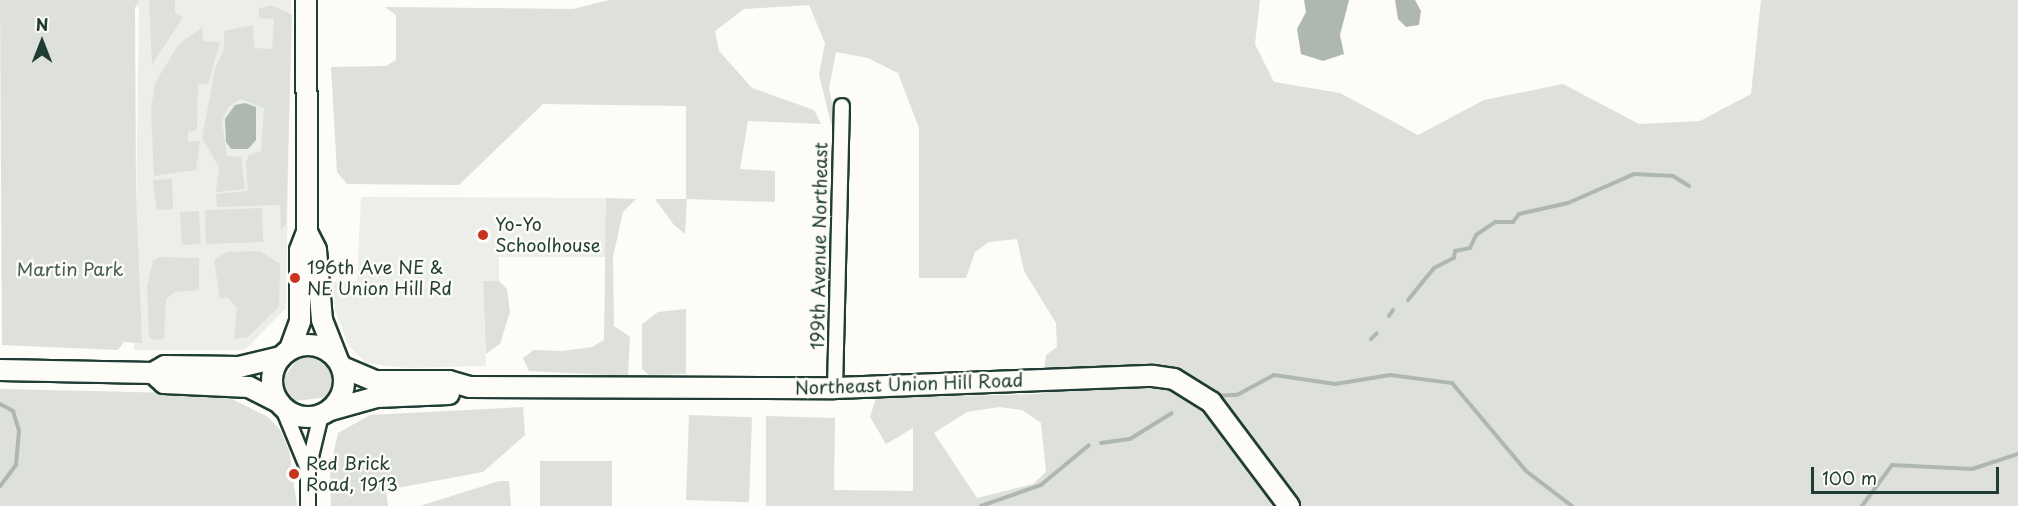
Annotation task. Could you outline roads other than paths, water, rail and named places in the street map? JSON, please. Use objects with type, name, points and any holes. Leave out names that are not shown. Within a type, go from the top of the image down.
[{"type":"street","points":[[306,0],[307,232],[300,250],[300,321],[272,379],[280,404],[308,468]]},
{"type":"street","name":"199th Avenue Northeast","points":[[835,388],[842,106]]},
{"type":"street","points":[[307,232],[316,250],[322,320],[340,363],[344,390],[326,412],[308,468],[308,506]]},
{"type":"street","points":[[0,370],[153,373],[165,366],[239,367],[285,353],[321,346],[340,363]]},
{"type":"street","name":"Northeast Union Hill Road","points":[[340,363],[375,381],[449,381],[470,387],[835,388],[1153,376],[1174,380],[1211,402],[1290,506]]},
{"type":"street","points":[[153,373],[164,383],[249,387],[300,416],[326,412]]},
{"type":"street","name":"Northeast Union Hill Road","points":[[326,412],[377,397],[449,394],[470,387]]},
{"type":"waterway","points":[[1408,300],[1434,268],[1454,258],[1455,251],[1470,248],[1476,235],[1495,222],[1513,222],[1519,214],[1568,203],[1634,174],[1673,176],[1689,186]]},
{"type":"waterway","points":[[1389,316],[1393,310]]},
{"type":"waterway","points":[[1371,339],[1377,333]]},
{"type":"waterway","points":[[1215,396],[1237,395],[1274,375],[1335,384],[1390,375],[1452,383],[1526,471],[1572,506]]},
{"type":"waterway","points":[[0,404],[13,411],[19,431],[16,465],[0,486]]},
{"type":"waterway","points":[[1101,443],[1130,439],[1172,413]]},
{"type":"waterway","points":[[981,506],[1041,485],[1089,445]]},
{"type":"waterway","points":[[1862,506],[1892,465],[1972,469],[2018,454]]},
{"type":"place","name":"Yo-Yo Schoolhouse","points":[[483,235]]},
{"type":"place","name":"196th Ave NE & NE Union Hill Rd","points":[[295,278]]},
{"type":"place","name":"Red Brick Road, 1913","points":[[294,474]]},
{"type":"park label","name":"Martin Park","points":[[70,269]]}]
